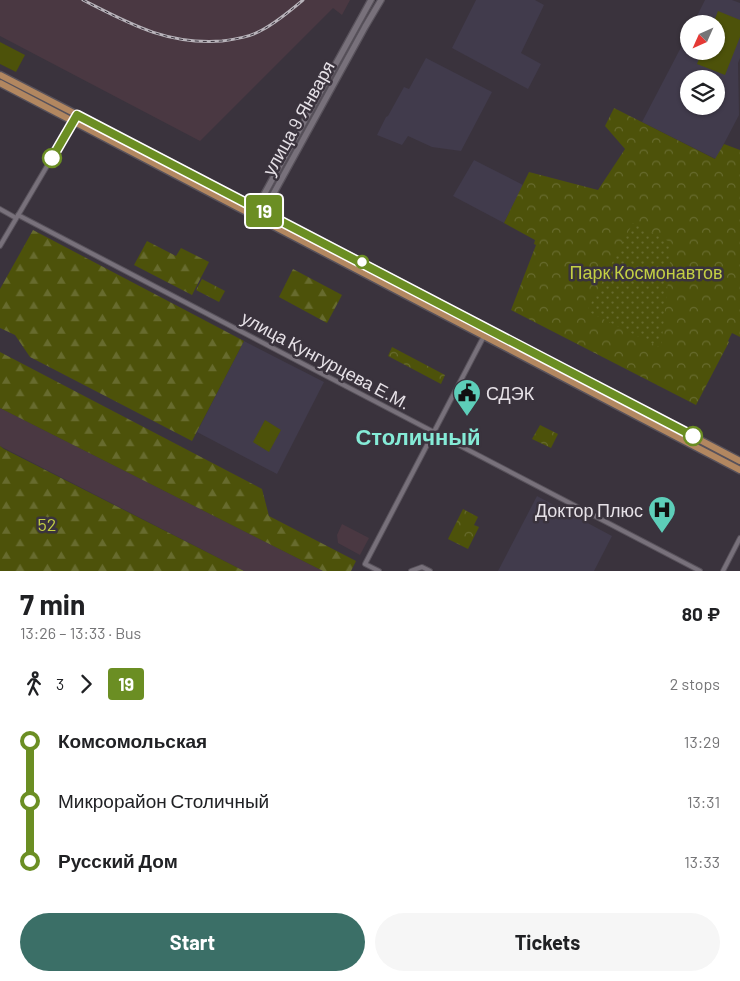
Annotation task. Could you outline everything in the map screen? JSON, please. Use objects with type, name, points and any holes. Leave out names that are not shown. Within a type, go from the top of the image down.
[{"type":"main road","name":"улица 9 Января","points":[[256,217],[257,207],[350,35],[371,0]]},
{"type":"main road","name":"улица 9 Января","points":[[256,217],[264,211],[382,0]]},
{"type":"main road","points":[[350,35],[358,40]]},
{"type":"main road","points":[[0,75],[257,207],[740,460]]},
{"type":"main road","points":[[0,84],[740,470]]},
{"type":"main road","points":[[73,122],[77,115]]},
{"type":"street","points":[[0,246],[73,122]]},
{"type":"street","name":"улица Кунгурцева Е.М.","points":[[0,210],[17,217],[434,432],[700,571]]},
{"type":"street","points":[[379,571],[365,564],[484,336]]},
{"type":"street","points":[[723,571],[740,538]]},
{"type":"street","points":[[411,571],[422,567],[430,571]]},
{"type":"shaded area","points":[[0,0],[350,0],[342,15],[333,8],[200,141],[0,36]]},
{"type":"shaded area","points":[[476,0],[535,0],[544,5],[521,53],[541,64],[528,89],[452,48]]},
{"type":"shaded area","points":[[705,0],[732,0],[740,3],[739,115],[716,159],[642,122],[680,49],[680,60],[725,60],[725,15],[698,15]]},
{"type":"shaded area","points":[[426,58],[492,92],[461,151],[432,147],[408,136],[402,145],[377,135],[404,87],[409,89]]},
{"type":"shaded area","points":[[474,160],[523,185],[504,223],[453,196]]},
{"type":"shaded area","points":[[244,341],[324,382],[277,474],[197,432]]},
{"type":"shaded area","points":[[0,408],[323,571],[244,571],[0,446]]},
{"type":"shaded area","points":[[537,496],[612,536],[594,571],[498,571]]},
{"type":"shaded area","points":[[342,524],[369,538],[360,555],[338,543],[337,535]]},
{"type":"green space","points":[[718,11],[740,20],[740,37],[725,75],[725,70],[712,70],[697,64],[699,60],[725,60],[725,15],[716,15]]},
{"type":"green space","points":[[0,42],[25,55],[16,72],[0,64]]},
{"type":"green space","name":"Парк Космонавтов","points":[[614,108],[715,159],[724,144],[740,150],[740,337],[732,333],[696,405],[511,310],[536,245],[534,244],[535,240],[504,223],[529,172],[598,190],[625,149],[605,126]]},
{"type":"green space","points":[[633,223],[672,243],[661,348],[587,311]]},
{"type":"green space","points":[[33,230],[244,341],[192,441],[30,357],[15,335],[0,328],[0,289]]},
{"type":"green space","points":[[147,241],[176,256],[181,248],[209,262],[192,295],[134,265]]},
{"type":"green space","points":[[293,269],[342,295],[327,323],[279,297]]},
{"type":"green space","points":[[202,279],[225,291],[219,302],[196,290]]},
{"type":"green space","points":[[392,347],[445,375],[441,384],[388,356]]},
{"type":"green space","points":[[0,352],[262,489],[269,516],[356,561],[351,571],[323,571],[0,408]]},
{"type":"green space","points":[[265,420],[281,430],[269,452],[253,442]]},
{"type":"green space","points":[[540,425],[558,434],[551,448],[532,439]]},
{"type":"green space","name":"52","points":[[0,446],[4,449],[244,571],[0,571]]},
{"type":"green space","points":[[463,509],[478,517],[474,525],[479,527],[468,549],[448,539]]},
{"type":"railway","points":[[83,0],[133,25],[150,31],[184,40],[202,41],[222,41],[253,34],[273,23],[303,0]]},
{"type":"bus line","name":"19","points":[[52,158],[77,115],[257,207],[693,436]]},
{"type":"place","name":"СДЭК","points":[[467,417]]},
{"type":"place","name":"Доктор Плюс","points":[[662,534]]},
{"type":"district","name":"Столичный","points":[[418,436]]}]
